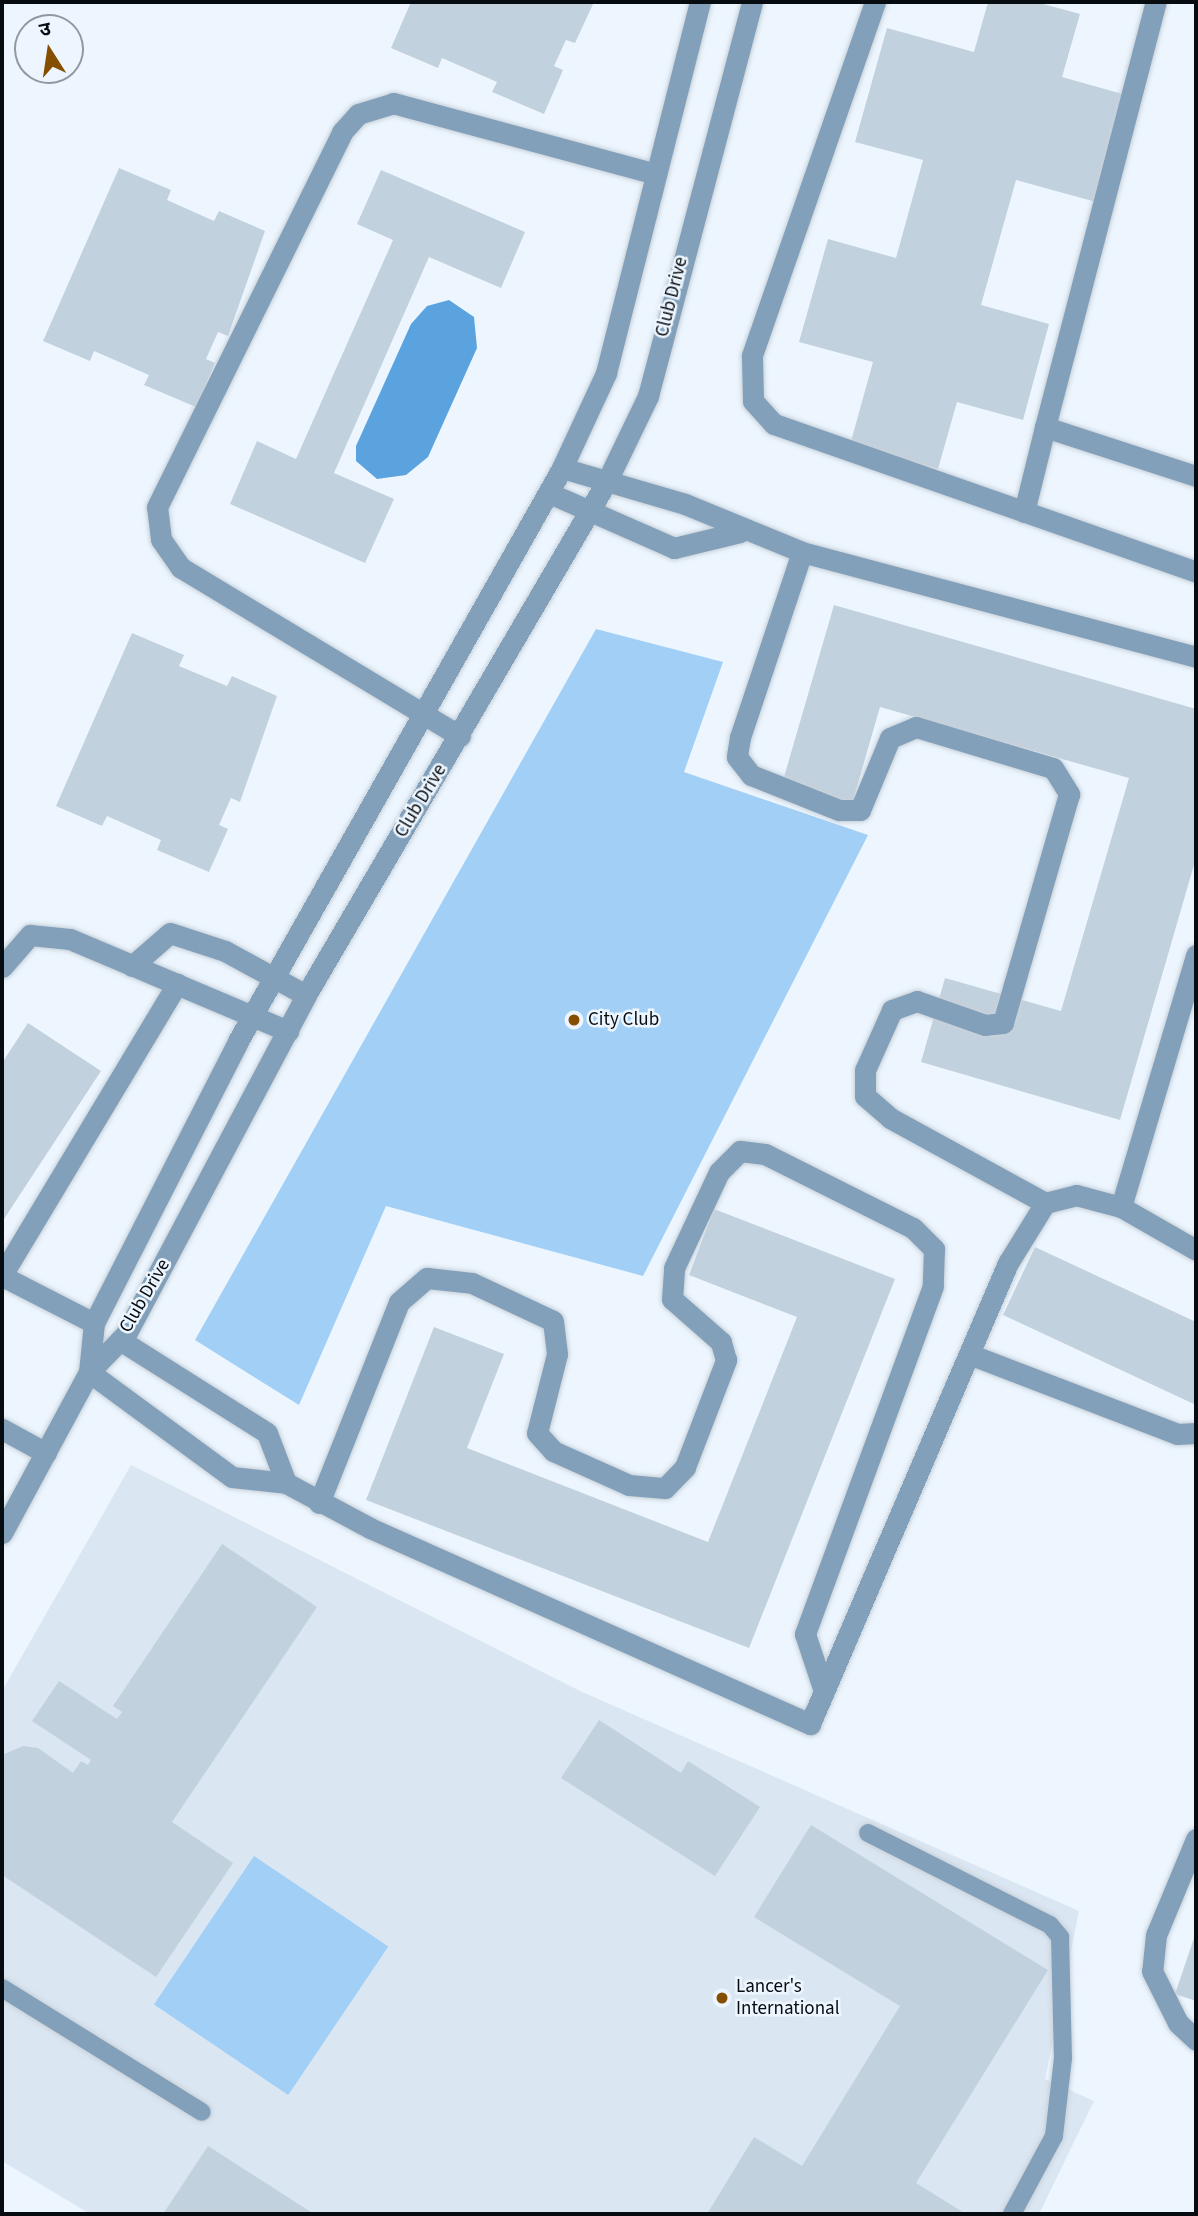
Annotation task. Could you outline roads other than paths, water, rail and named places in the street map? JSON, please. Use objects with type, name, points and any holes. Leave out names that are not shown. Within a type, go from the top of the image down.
[{"type":"street","name":"Club Drive","points":[[89,1372],[94,1322],[253,1016],[562,468],[606,373],[700,2]]},
{"type":"street","name":"Club Drive","points":[[89,1372],[120,1340],[306,995],[607,481],[648,396],[752,2]]},
{"type":"street","points":[[875,2],[752,356],[752,401],[774,424],[1196,572]]},
{"type":"street","points":[[1024,512],[1156,2]]},
{"type":"street","points":[[460,736],[181,568],[161,539],[157,507],[342,132],[358,114],[393,103],[656,174]]},
{"type":"street","points":[[1045,427],[1196,476]]},
{"type":"street","points":[[562,468],[685,504],[740,532],[802,552],[1196,657]]},
{"type":"street","points":[[548,493],[674,548],[740,532]]},
{"type":"street","points":[[802,552],[740,737],[737,757],[751,775],[839,810],[860,810],[890,738],[916,727],[1054,768],[1069,794],[1003,1023],[985,1025],[917,1001],[892,1010],[865,1070],[866,1096],[890,1118],[1045,1203],[1076,1195],[1121,1207],[1196,1250]]},
{"type":"street","points":[[132,966],[170,933],[275,976],[306,995]]},
{"type":"street","points":[[2,967],[30,934],[44,934],[132,966],[288,1031]]},
{"type":"street","points":[[1121,1207],[1196,955]]},
{"type":"street","points":[[94,1322],[3,1276],[177,984]]},
{"type":"street","points":[[319,1503],[399,1302],[427,1278],[472,1283],[553,1321],[557,1354],[537,1433],[553,1451],[629,1485],[665,1488],[685,1467],[726,1360],[721,1342],[672,1299],[674,1268],[719,1172],[740,1151],[765,1154],[913,1228],[934,1249],[933,1286],[805,1634],[824,1691]]},
{"type":"street","points":[[2,1533],[89,1372],[232,1477],[286,1483],[319,1503],[810,1724],[1008,1263],[1045,1203]]},
{"type":"street","points":[[120,1340],[267,1433],[286,1483]]},
{"type":"street","points":[[969,1354],[1177,1434],[1196,1433]]},
{"type":"street","points":[[2,1429],[46,1453]]},
{"type":"street","points":[[1196,1839],[1156,1935],[1152,1971],[1178,2023],[1196,2040]]},
{"type":"lane","points":[[868,1833],[1050,1926],[1060,1937],[1063,2058],[1054,2136],[1012,2214]]},
{"type":"lane","points":[[2,1988],[202,2112]]},
{"type":"place","name":"City Club","points":[[574,1020]]},
{"type":"place","name":"Lancer's International","points":[[722,1998]]}]
